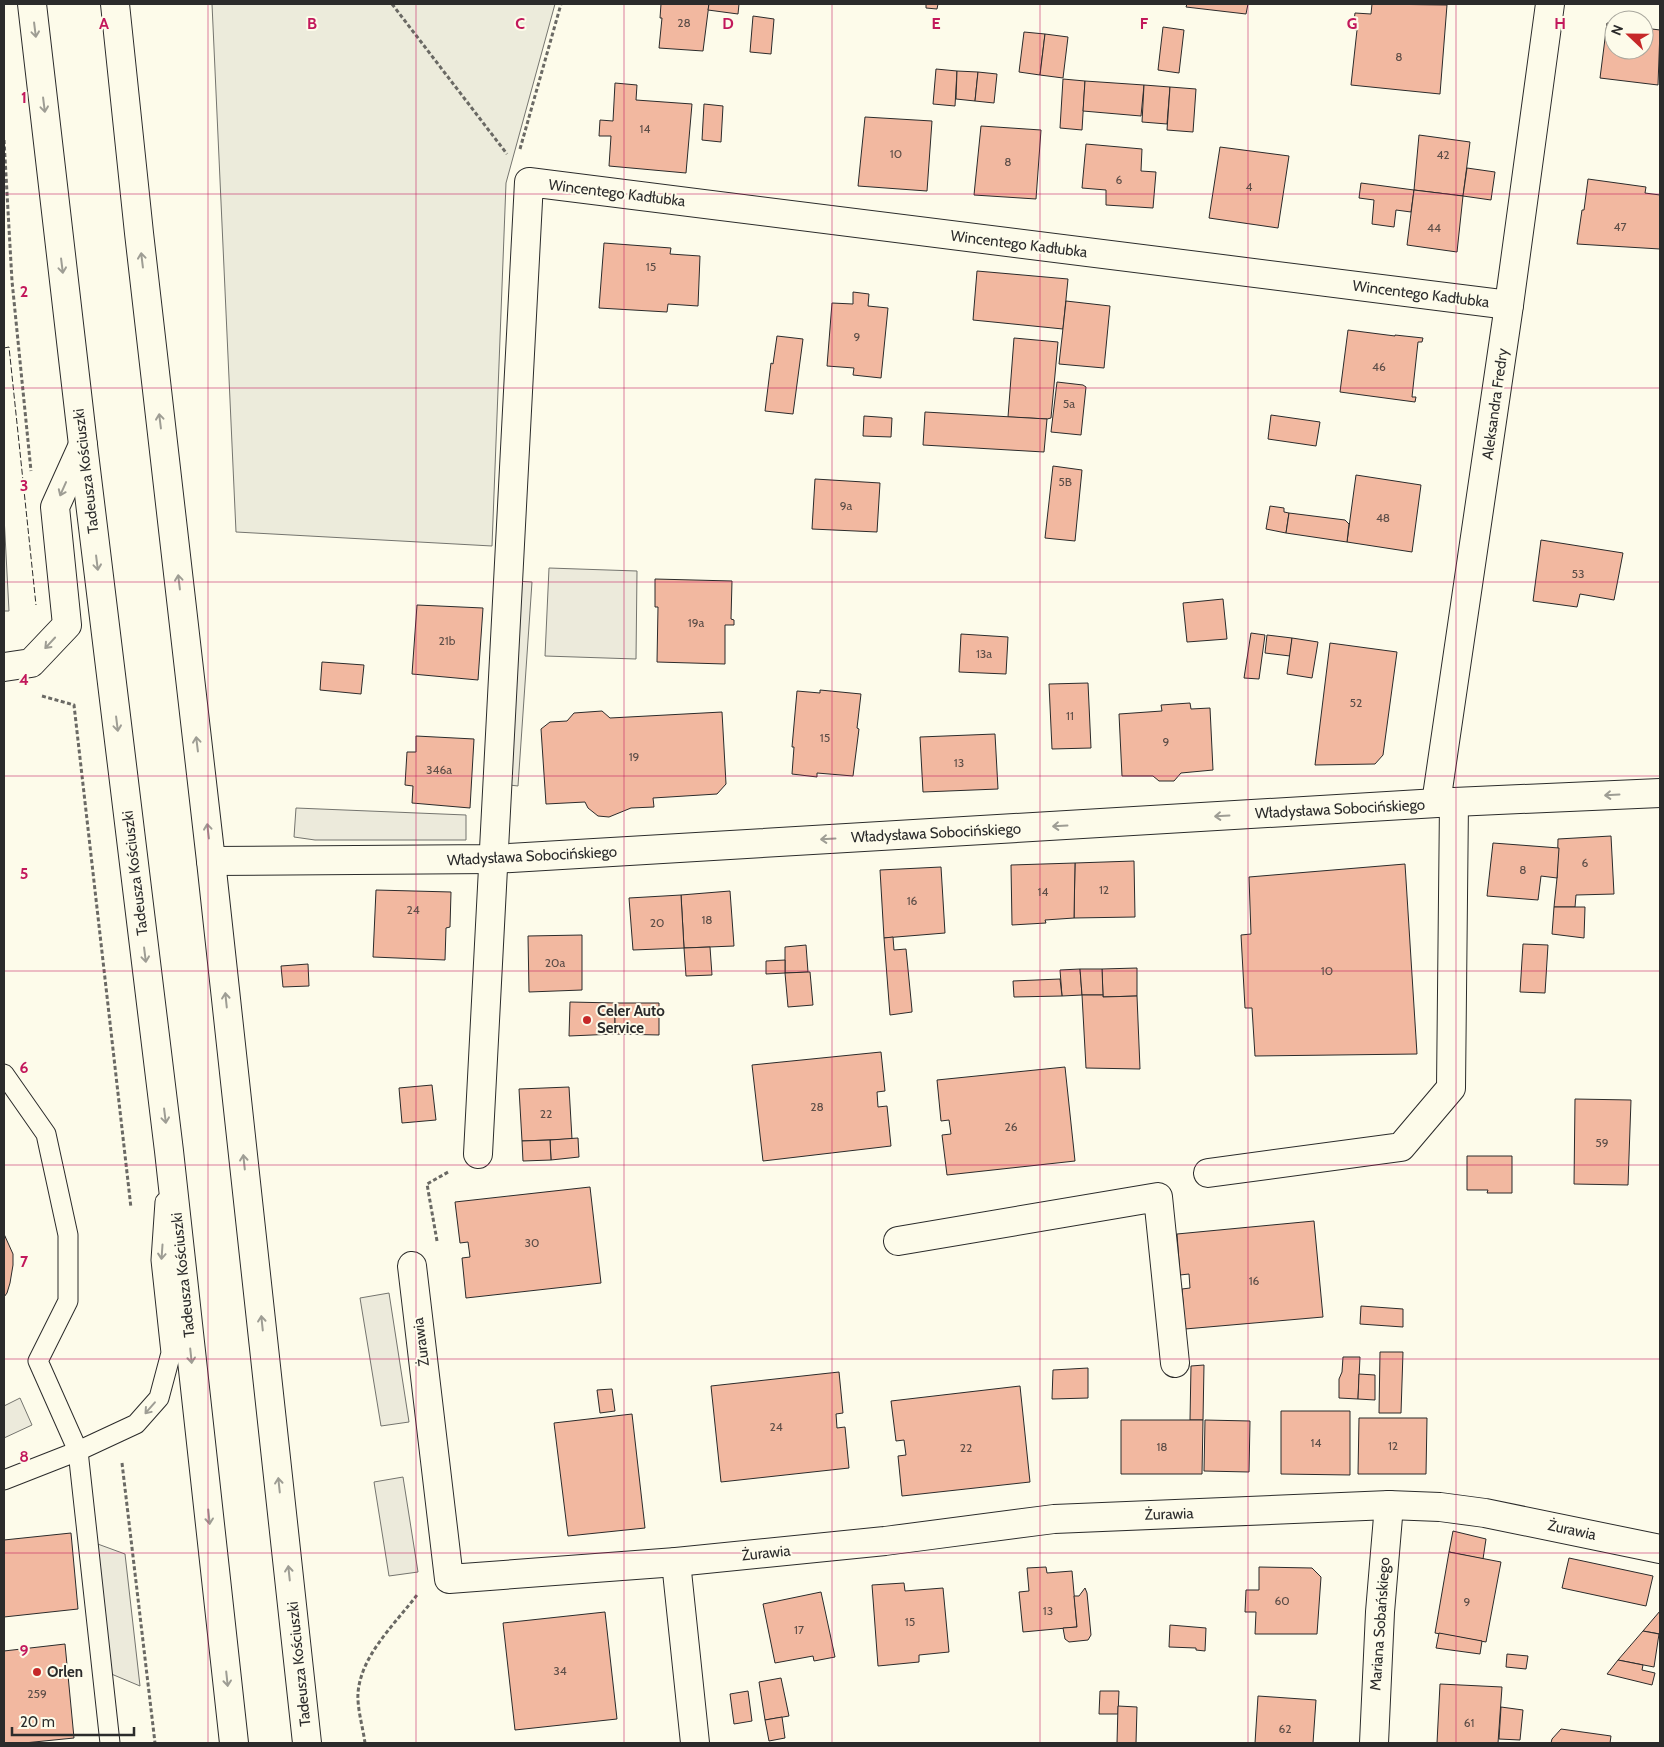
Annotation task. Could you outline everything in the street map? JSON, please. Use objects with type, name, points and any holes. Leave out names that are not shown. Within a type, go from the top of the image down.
[{"type":"street","name":"Tadeusza Kościuszki","points":[[32,4],[83,445],[169,1150],[234,1743]]},
{"type":"street","name":"Tadeusza Kościuszki","points":[[115,4],[307,1743]]},
{"type":"street","name":"Aleksandra Fredry","points":[[1208,1173],[1401,1147],[1451,1088],[1445,802],[1550,4]]},
{"type":"street","points":[[478,1154],[493,859],[522,174]]},
{"type":"street","name":"Wincentego Kadłubka","points":[[522,174],[1509,305]]},
{"type":"street","points":[[4,667],[31,663],[67,624],[55,507],[83,445]]},
{"type":"street","name":"Władysława Sobocińskiego","points":[[211,861],[493,859],[1445,802],[1660,793]]},
{"type":"street","points":[[898,1241],[1158,1197],[1175,1363]]},
{"type":"street","name":"Żurawia","points":[[412,1266],[449,1579],[676,1562],[885,1541],[1054,1519],[1389,1505],[1440,1506],[1485,1512],[1660,1549]]},
{"type":"street","name":"Mariana Sobańskiego","points":[[1374,1743],[1380,1612],[1389,1505]]},
{"type":"street","points":[[676,1562],[694,1743]]},
{"type":"lane","points":[[4,1074],[46,1134],[68,1235],[68,1301],[38,1361],[78,1451],[110,1743]]},
{"type":"lane","points":[[4,1480],[78,1451],[136,1424],[159,1398],[171,1352],[161,1260],[169,1150]]},
{"type":"path","points":[[392,4],[522,174]]},
{"type":"path","points":[[522,174],[561,4]]},
{"type":"path","points":[[4,140],[12,281],[31,475]]},
{"type":"path","points":[[31,663],[35,694],[74,705],[132,1214]]},
{"type":"path","points":[[412,1266],[438,1248],[427,1184],[478,1154]]},
{"type":"path","points":[[118,1432],[155,1743]]},
{"type":"path","points":[[365,1743],[358,1694],[363,1672],[373,1652],[420,1592]]},
{"type":"shaded area","points":[[212,4],[555,4],[506,183],[492,546],[236,532]]},
{"type":"shaded area","points":[[4,516],[9,611],[4,611]]},
{"type":"shaded area","points":[[549,568],[637,571],[636,659],[545,656]]},
{"type":"shaded area","points":[[515,581],[532,582],[518,786],[501,784]]},
{"type":"shaded area","points":[[296,808],[466,815],[466,840],[315,840],[294,837]]},
{"type":"shaded area","points":[[389,1293],[409,1422],[381,1426],[360,1298]]},
{"type":"shaded area","points":[[20,1398],[32,1425],[4,1438],[4,1406]]},
{"type":"shaded area","points":[[403,1477],[418,1572],[389,1576],[374,1482]]},
{"type":"shaded area","points":[[95,1543],[125,1554],[140,1686],[109,1673]]},
{"type":"building","points":[[661,4],[709,4],[703,51],[659,48],[662,18],[660,18]]},
{"type":"building","points":[[709,4],[739,4],[738,14],[708,10]]},
{"type":"building","points":[[926,4],[938,4],[937,9],[926,8]]},
{"type":"building","points":[[1187,4],[1248,4],[1246,14],[1186,7]]},
{"type":"building","points":[[1372,4],[1447,5],[1440,94],[1351,85],[1357,30],[1353,30],[1355,13],[1371,14]]},
{"type":"building","points":[[753,16],[774,19],[771,54],[750,52]]},
{"type":"building","points":[[1163,27],[1184,30],[1179,73],[1158,70]]},
{"type":"building","points":[[1654,29],[1660,30],[1658,85],[1600,78],[1604,47],[1604,60],[1654,60]]},
{"type":"building","points":[[1024,32],[1045,34],[1040,75],[1019,72]]},
{"type":"building","points":[[1045,34],[1068,37],[1063,78],[1040,75]]},
{"type":"building","points":[[936,69],[957,71],[955,106],[933,104]]},
{"type":"building","points":[[957,71],[978,72],[975,101],[956,99]]},
{"type":"building","points":[[978,72],[997,74],[994,103],[975,101]]},
{"type":"building","points":[[1063,79],[1085,81],[1082,130],[1060,128]]},
{"type":"building","points":[[1085,81],[1144,85],[1141,116],[1083,111]]},
{"type":"building","points":[[615,83],[637,85],[636,100],[692,104],[686,173],[609,166],[611,136],[599,136],[600,120],[613,121]]},
{"type":"building","points":[[1144,85],[1170,87],[1167,124],[1142,122]]},
{"type":"building","points":[[1170,87],[1196,89],[1193,132],[1167,130]]},
{"type":"building","points":[[704,104],[723,106],[721,142],[702,140]]},
{"type":"building","points":[[865,117],[932,121],[927,191],[858,186]]},
{"type":"building","points":[[981,126],[1041,130],[1036,199],[974,195]]},
{"type":"building","points":[[1419,135],[1470,142],[1463,196],[1414,190]]},
{"type":"building","points":[[1086,144],[1142,149],[1141,171],[1156,172],[1153,208],[1106,205],[1106,190],[1082,188]]},
{"type":"building","points":[[1220,147],[1289,156],[1278,228],[1209,218]]},
{"type":"building","points":[[1467,168],[1495,172],[1491,200],[1463,196]]},
{"type":"building","points":[[1588,179],[1646,187],[1645,193],[1660,195],[1660,249],[1577,244]]},
{"type":"building","points":[[1361,183],[1414,190],[1411,212],[1396,210],[1394,227],[1372,224],[1374,200],[1359,198]]},
{"type":"building","points":[[1414,190],[1463,196],[1457,252],[1407,245]]},
{"type":"building","points":[[604,243],[671,248],[670,254],[700,256],[698,306],[668,304],[667,312],[599,308]]},
{"type":"building","points":[[977,271],[1068,279],[1063,329],[973,320]]},
{"type":"building","points":[[853,292],[869,294],[868,306],[888,308],[881,378],[853,375],[854,368],[827,366],[832,303],[853,304]]},
{"type":"building","points":[[1066,301],[1110,306],[1104,368],[1059,364]]},
{"type":"building","points":[[1348,330],[1423,338],[1422,342],[1418,342],[1412,397],[1416,397],[1415,402],[1340,392]]},
{"type":"building","points":[[777,336],[803,339],[793,414],[765,411],[771,363],[773,364]]},
{"type":"building","points":[[1014,338],[1058,342],[1051,418],[1008,417]]},
{"type":"building","points":[[1057,382],[1086,387],[1081,435],[1051,432]]},
{"type":"building","points":[[925,412],[1047,419],[1044,452],[923,445]]},
{"type":"building","points":[[1271,415],[1320,422],[1316,446],[1268,439]]},
{"type":"building","points":[[864,416],[892,418],[891,437],[863,436]]},
{"type":"building","points":[[1053,466],[1082,470],[1075,541],[1045,538]]},
{"type":"building","points":[[1356,475],[1421,485],[1412,552],[1347,542]]},
{"type":"building","points":[[815,479],[880,483],[877,532],[812,529]]},
{"type":"building","points":[[1270,506],[1284,508],[1284,512],[1289,513],[1286,533],[1266,529]]},
{"type":"building","points":[[1289,513],[1345,520],[1349,524],[1347,542],[1286,533]]},
{"type":"building","points":[[1541,540],[1623,553],[1614,600],[1580,594],[1577,607],[1533,601]]},
{"type":"building","points":[[655,579],[732,581],[731,619],[734,620],[734,625],[725,625],[725,664],[657,662],[658,607],[655,607]]},
{"type":"building","points":[[1223,599],[1227,639],[1187,642],[1183,603]]},
{"type":"building","points":[[417,605],[483,608],[478,680],[412,674]]},
{"type":"building","points":[[1251,633],[1265,635],[1259,679],[1244,678]]},
{"type":"building","points":[[961,634],[1008,637],[1006,674],[959,672]]},
{"type":"building","points":[[1267,635],[1292,638],[1290,656],[1265,653]]},
{"type":"building","points":[[1292,638],[1318,642],[1312,678],[1287,674]]},
{"type":"building","points":[[1330,643],[1397,652],[1383,755],[1375,764],[1315,765]]},
{"type":"building","points":[[322,662],[364,665],[361,694],[320,690]]},
{"type":"building","points":[[1088,683],[1091,748],[1052,749],[1049,684]]},
{"type":"building","points":[[820,690],[861,694],[853,776],[817,773],[817,777],[792,774],[794,747],[792,747],[797,691],[820,693]]},
{"type":"building","points":[[1190,703],[1191,709],[1210,708],[1213,770],[1181,773],[1174,781],[1159,781],[1153,776],[1122,776],[1119,714],[1162,711],[1161,705]]},
{"type":"building","points":[[602,711],[610,718],[722,712],[726,784],[717,794],[653,798],[654,807],[631,808],[609,817],[598,816],[588,808],[585,802],[546,804],[541,729],[550,722],[567,721],[574,713]]},
{"type":"building","points":[[995,734],[998,789],[923,792],[920,737]]},
{"type":"building","points":[[416,736],[474,739],[470,808],[412,803],[413,786],[405,785],[407,752],[416,752]]},
{"type":"building","points":[[1611,836],[1614,894],[1576,895],[1575,907],[1554,907],[1558,839]]},
{"type":"building","points":[[1493,843],[1559,848],[1557,878],[1541,876],[1538,900],[1487,896]]},
{"type":"building","points":[[1134,861],[1135,917],[1074,918],[1075,863]]},
{"type":"building","points":[[1075,863],[1074,918],[1045,920],[1046,923],[1012,925],[1011,865]]},
{"type":"building","points":[[1405,864],[1417,1054],[1255,1056],[1252,1008],[1245,1008],[1241,935],[1251,934],[1249,877]]},
{"type":"building","points":[[941,867],[945,933],[884,938],[880,870]]},
{"type":"building","points":[[376,890],[451,892],[450,927],[446,928],[445,960],[373,957]]},
{"type":"building","points":[[730,891],[734,946],[684,948],[681,895]]},
{"type":"building","points":[[681,895],[684,948],[633,950],[629,898]]},
{"type":"building","points":[[1554,907],[1585,907],[1584,938],[1552,934]]},
{"type":"building","points":[[582,935],[582,990],[529,992],[528,936]]},
{"type":"building","points":[[893,937],[894,950],[906,949],[912,1012],[890,1015],[884,938]]},
{"type":"building","points":[[1523,944],[1548,945],[1545,993],[1520,992]]},
{"type":"building","points":[[806,945],[808,972],[785,973],[785,947]]},
{"type":"building","points":[[710,947],[712,975],[686,976],[684,948]]},
{"type":"building","points":[[785,960],[785,973],[766,974],[766,961]]},
{"type":"building","points":[[308,964],[309,986],[283,987],[281,966]]},
{"type":"building","points":[[1137,968],[1137,996],[1103,997],[1102,969]]},
{"type":"building","points":[[1080,969],[1082,995],[1062,996],[1060,970]]},
{"type":"building","points":[[1080,969],[1102,969],[1103,995],[1082,995]]},
{"type":"building","points":[[810,972],[813,1005],[788,1007],[785,973]]},
{"type":"building","points":[[1060,979],[1062,996],[1014,997],[1013,981]]},
{"type":"building","points":[[1082,995],[1103,995],[1103,997],[1137,996],[1140,1069],[1086,1068]]},
{"type":"building","points":[[570,1002],[615,1003],[615,1034],[569,1036]]},
{"type":"building","points":[[615,1003],[659,1003],[659,1035],[615,1034]]},
{"type":"building","points":[[881,1052],[885,1091],[877,1092],[878,1107],[887,1106],[891,1146],[763,1161],[752,1065]]},
{"type":"building","points":[[1065,1067],[1075,1161],[947,1175],[942,1135],[951,1134],[949,1120],[941,1121],[937,1080]]},
{"type":"building","points":[[432,1085],[436,1120],[402,1123],[399,1088]]},
{"type":"building","points":[[569,1087],[572,1139],[522,1141],[519,1089]]},
{"type":"building","points":[[1575,1099],[1631,1100],[1628,1185],[1574,1184]]},
{"type":"building","points":[[578,1138],[579,1157],[551,1160],[550,1140]]},
{"type":"building","points":[[550,1140],[551,1160],[523,1161],[522,1141]]},
{"type":"building","points":[[1467,1156],[1512,1156],[1512,1193],[1487,1193],[1488,1190],[1467,1190]]},
{"type":"building","points":[[590,1187],[601,1283],[466,1298],[462,1258],[470,1257],[468,1242],[460,1243],[455,1202]]},
{"type":"building","points":[[1314,1221],[1323,1317],[1185,1329],[1182,1289],[1190,1288],[1189,1274],[1180,1275],[1177,1234]]},
{"type":"building","points":[[4,1234],[13,1254],[13,1265],[10,1283],[4,1297]]},
{"type":"building","points":[[1361,1306],[1403,1309],[1403,1327],[1360,1324]]},
{"type":"building","points":[[1380,1352],[1403,1352],[1401,1413],[1379,1413]]},
{"type":"building","points":[[1343,1357],[1360,1357],[1358,1399],[1339,1398],[1339,1379],[1342,1372]]},
{"type":"building","points":[[1204,1365],[1203,1420],[1190,1420],[1191,1366]]},
{"type":"building","points":[[1088,1368],[1088,1398],[1052,1399],[1053,1370]]},
{"type":"building","points":[[839,1372],[843,1413],[836,1414],[837,1428],[845,1427],[849,1468],[721,1482],[711,1386]]},
{"type":"building","points":[[1359,1374],[1375,1375],[1375,1400],[1358,1399]]},
{"type":"building","points":[[1020,1386],[1030,1482],[902,1496],[898,1456],[906,1455],[904,1440],[896,1441],[891,1401]]},
{"type":"building","points":[[612,1389],[615,1411],[600,1413],[597,1390]]},
{"type":"building","points":[[1281,1411],[1350,1411],[1350,1475],[1281,1474]]},
{"type":"building","points":[[632,1414],[645,1528],[568,1536],[554,1423]]},
{"type":"building","points":[[1359,1418],[1427,1418],[1426,1474],[1358,1474]]},
{"type":"building","points":[[1121,1420],[1203,1420],[1202,1474],[1121,1474]]},
{"type":"building","points":[[1205,1420],[1250,1421],[1249,1472],[1204,1471]]},
{"type":"building","points":[[1453,1531],[1486,1539],[1483,1559],[1449,1552]]},
{"type":"building","points":[[71,1533],[78,1609],[4,1617],[4,1540]]},
{"type":"building","points":[[1449,1552],[1501,1562],[1486,1642],[1435,1633]]},
{"type":"building","points":[[1569,1558],[1653,1576],[1646,1606],[1562,1588]]},
{"type":"building","points":[[1046,1567],[1047,1573],[1072,1571],[1077,1627],[1023,1632],[1019,1592],[1029,1591],[1027,1568]]},
{"type":"building","points":[[1259,1567],[1312,1568],[1321,1577],[1317,1634],[1255,1634],[1256,1612],[1245,1612],[1246,1590],[1259,1590]]},
{"type":"building","points":[[904,1583],[905,1591],[943,1588],[949,1652],[919,1655],[919,1662],[878,1666],[872,1585]]},
{"type":"building","points":[[1085,1588],[1091,1635],[1088,1640],[1069,1642],[1065,1639],[1063,1628],[1077,1627],[1074,1596],[1079,1596]]},
{"type":"building","points":[[821,1592],[835,1657],[814,1661],[813,1656],[775,1663],[763,1604]]},
{"type":"building","points":[[1660,1611],[1660,1634],[1643,1631]]},
{"type":"building","points":[[605,1612],[617,1719],[515,1730],[503,1623]]},
{"type":"building","points":[[1170,1625],[1206,1628],[1205,1651],[1196,1650],[1196,1648],[1169,1647]]},
{"type":"building","points":[[1643,1631],[1659,1634],[1654,1667],[1618,1660]]},
{"type":"building","points":[[1439,1633],[1482,1641],[1480,1654],[1436,1648]]},
{"type":"building","points":[[65,1644],[74,1738],[4,1743],[4,1651]]},
{"type":"building","points":[[1507,1654],[1528,1656],[1526,1669],[1506,1667]]},
{"type":"building","points":[[1618,1660],[1643,1665],[1642,1670],[1655,1673],[1652,1685],[1607,1674]]},
{"type":"building","points":[[781,1678],[789,1716],[765,1720],[759,1682]]},
{"type":"building","points":[[1440,1684],[1502,1687],[1498,1743],[1437,1743]]},
{"type":"building","points":[[748,1691],[752,1721],[734,1724],[730,1694]]},
{"type":"building","points":[[1100,1691],[1119,1691],[1118,1714],[1099,1714]]},
{"type":"building","points":[[1258,1696],[1316,1700],[1313,1743],[1255,1743]]},
{"type":"building","points":[[1118,1706],[1137,1707],[1136,1743],[1117,1743]]},
{"type":"building","points":[[1501,1707],[1523,1710],[1520,1740],[1499,1739]]},
{"type":"building","points":[[782,1717],[785,1738],[769,1741],[765,1720]]},
{"type":"building","points":[[1561,1729],[1611,1736],[1610,1743],[1551,1743],[1552,1739]]},
{"type":"fence","points":[[4,348],[9,347],[36,605]]},
{"type":"place","name":"Celer Auto Service","points":[[587,1020]]},
{"type":"place","name":"Orlen","points":[[37,1672]]}]
